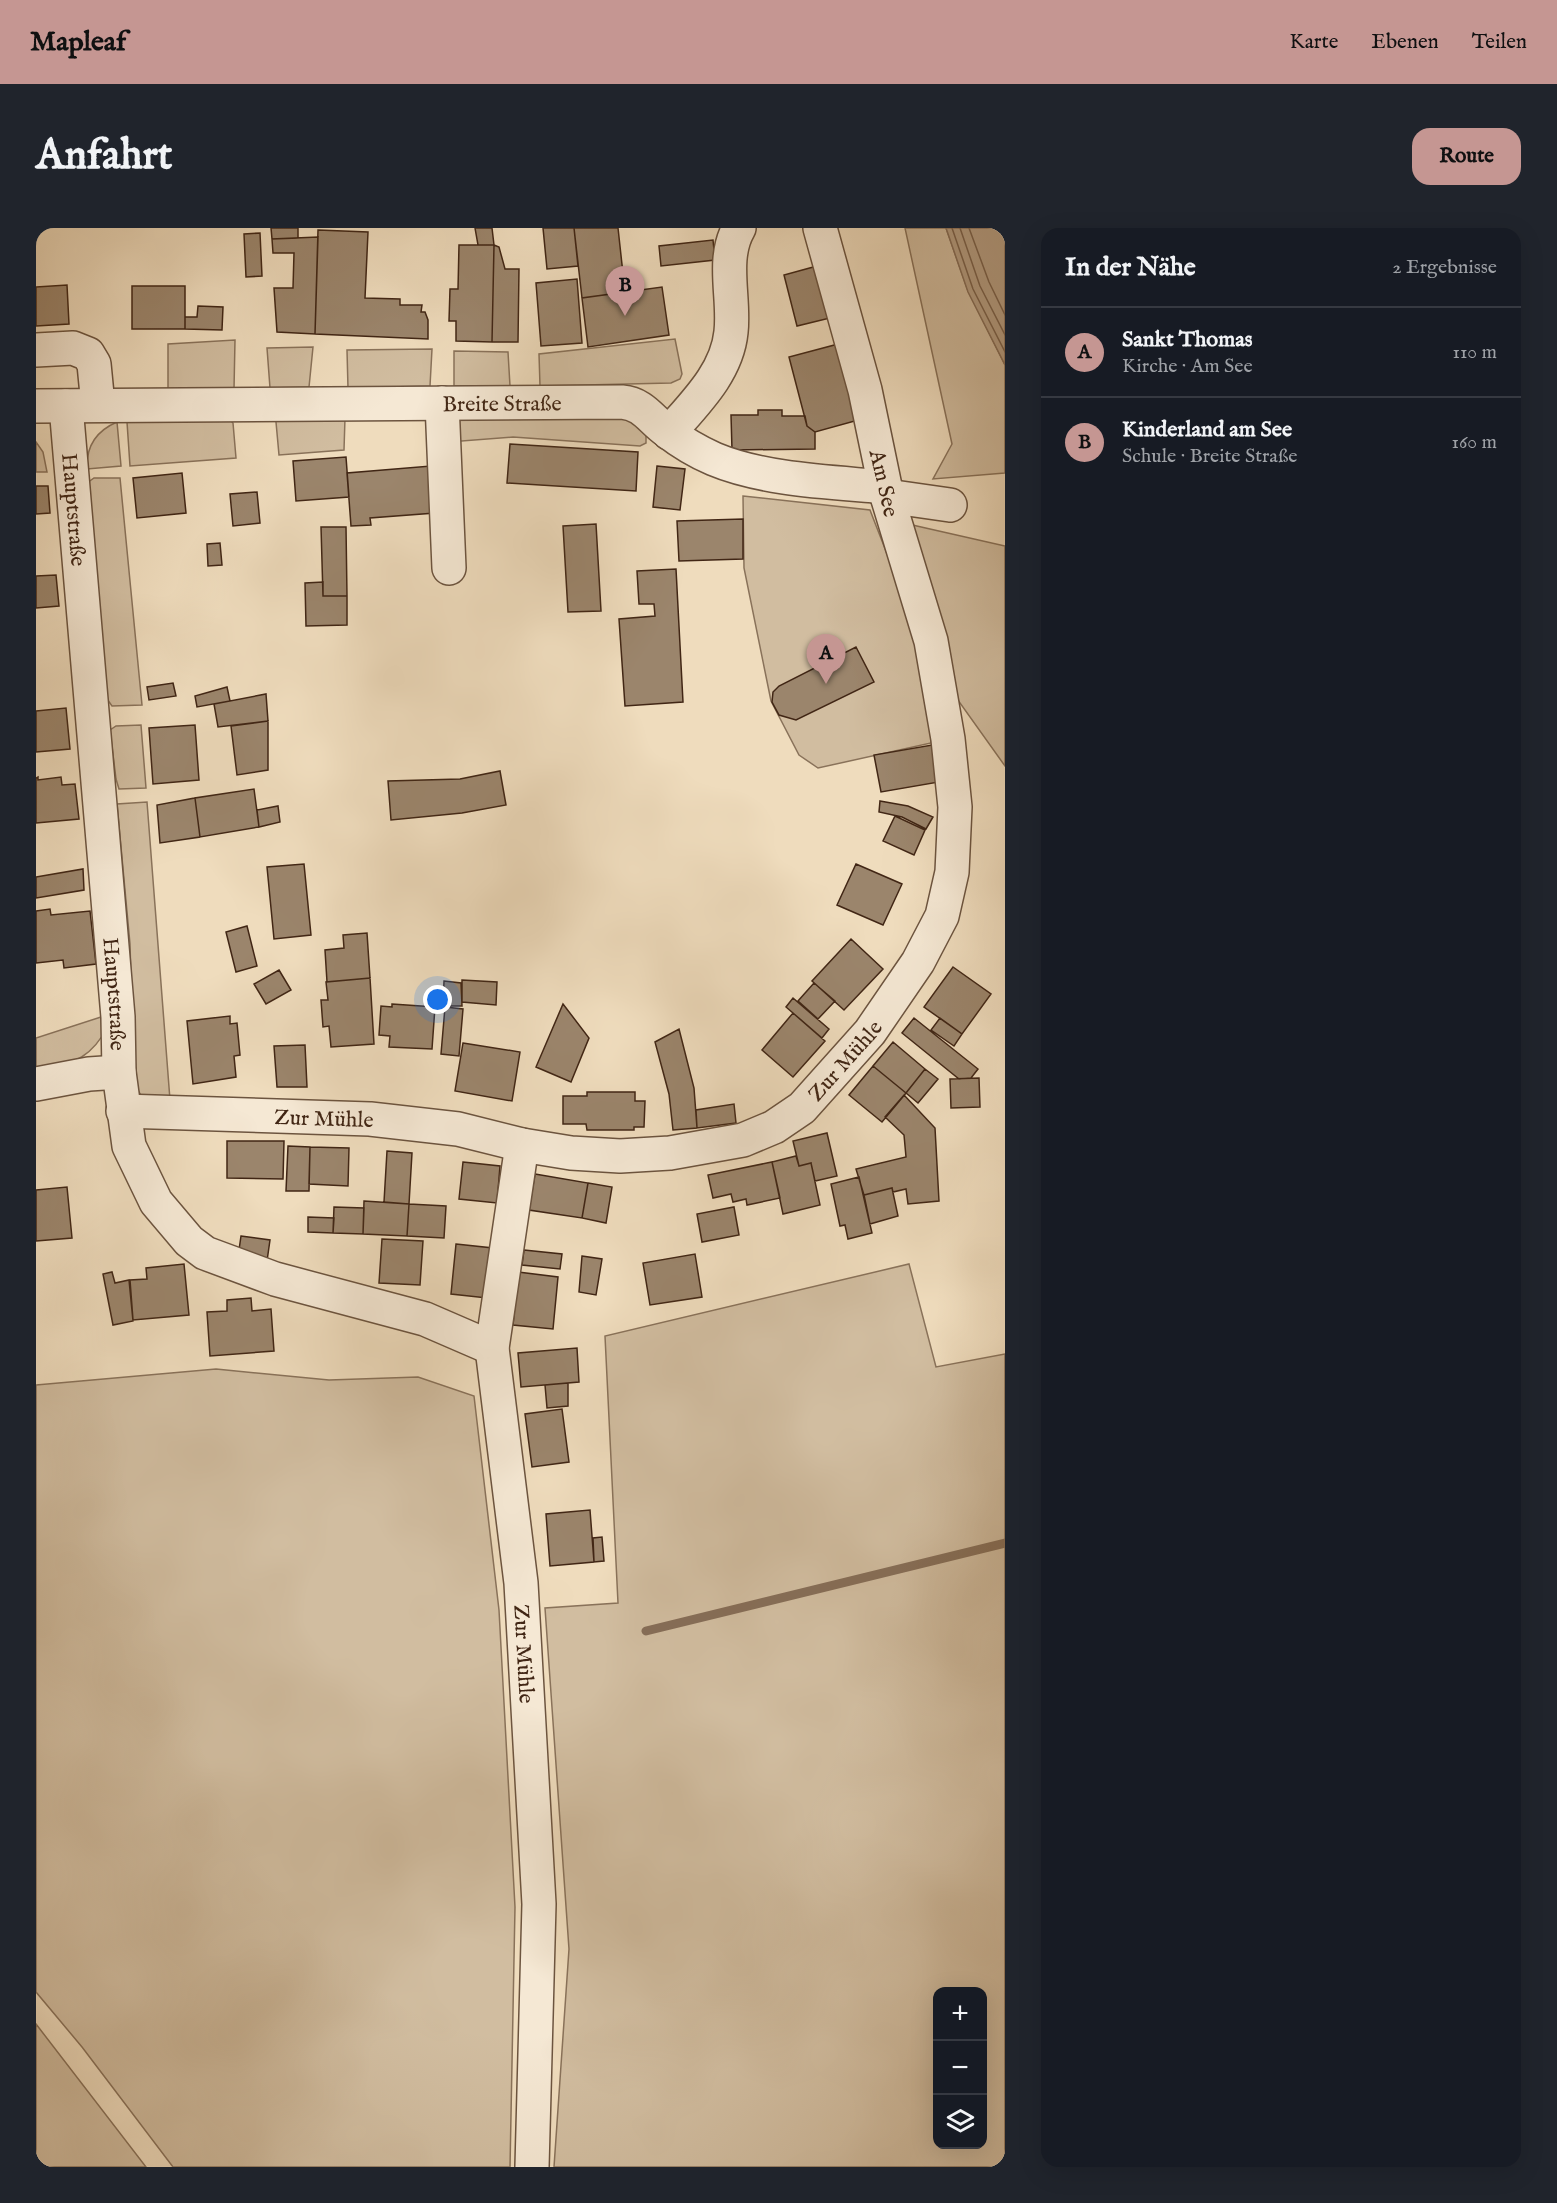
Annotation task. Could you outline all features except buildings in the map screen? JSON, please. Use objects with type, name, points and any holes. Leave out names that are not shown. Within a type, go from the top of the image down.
[{"type":"street","points":[[669,433],[708,387],[729,345],[732,324],[730,248],[739,228]]},
{"type":"street","name":"Am See","points":[[820,228],[862,379],[886,492],[931,641],[948,739]]},
{"type":"street","points":[[36,350],[73,348],[88,354],[93,361],[98,405]]},
{"type":"street","name":"Breite Straße","points":[[51,406],[622,402],[645,410],[669,433],[714,459],[747,470],[886,492],[950,505]]},
{"type":"street","points":[[442,403],[449,568]]},
{"type":"street","name":"Hauptstraße","points":[[51,406],[118,1017],[119,1072],[123,1111],[129,1146],[147,1185],[171,1222],[198,1248],[233,1264],[297,1286],[425,1318],[492,1347]]},
{"type":"street","name":"Zur Mühle","points":[[123,1111],[414,1123],[458,1129],[522,1145],[596,1155],[670,1153],[751,1137],[774,1127],[802,1108],[870,1032],[918,962],[942,916],[949,895],[955,828],[954,787],[948,739]]},
{"type":"street","points":[[36,1084],[89,1074],[119,1072]]},
{"type":"street","name":"Zur Mühle","points":[[522,1145],[492,1347],[521,1583],[539,1904],[532,2167]]},
{"type":"shaded area","points":[[905,228],[946,228],[968,291],[1005,365],[1005,473],[933,479],[952,444]]},
{"type":"shaded area","points":[[675,339],[682,374],[680,379],[671,383],[540,386],[539,354]]},
{"type":"shaded area","points":[[235,340],[234,389],[168,391],[168,344]]},
{"type":"shaded area","points":[[313,347],[309,387],[270,388],[267,348]]},
{"type":"shaded area","points":[[432,349],[430,386],[348,388],[347,350]]},
{"type":"shaded area","points":[[454,351],[508,352],[510,386],[454,386]]},
{"type":"shaded area","points":[[448,414],[629,415],[646,435],[646,443],[640,446],[513,437],[449,442]]},
{"type":"shaded area","points":[[345,418],[344,450],[279,455],[276,422],[278,420]]},
{"type":"shaded area","points":[[130,419],[229,419],[233,423],[236,458],[130,466],[127,422]]},
{"type":"shaded area","points":[[117,422],[121,466],[87,469],[88,454],[94,441],[103,430]]},
{"type":"shaded area","points":[[36,442],[43,452],[47,472],[36,472]]},
{"type":"shaded area","points":[[94,478],[120,478],[142,705],[112,706],[107,699],[87,483]]},
{"type":"shaded area","points":[[743,496],[870,510],[903,595],[920,653],[930,712],[931,743],[818,768],[799,755],[771,701],[744,568]]},
{"type":"shaded area","points":[[908,524],[1005,546],[1005,766],[955,696]]},
{"type":"shaded area","points":[[141,725],[146,788],[119,789],[110,730],[116,726]]},
{"type":"shaded area","points":[[147,802],[170,1100],[142,1097],[134,1083],[130,944],[117,804]]},
{"type":"shaded area","points":[[104,1016],[108,1026],[87,1054],[69,1063],[36,1073],[36,1038]]},
{"type":"shaded area","points":[[909,1264],[936,1367],[1005,1354],[1005,2167],[554,2167],[569,1949],[545,1608],[618,1603],[605,1336]]},
{"type":"shaded area","points":[[216,1369],[329,1380],[418,1377],[474,1396],[499,1610],[515,1907],[510,2167],[173,2167],[82,2047],[36,1992],[36,1385]]},
{"type":"shaded area","points":[[36,2024],[146,2167],[36,2167]]},
{"type":"water","points":[[946,228],[1005,228],[1005,365],[968,292]]},
{"type":"waterway","points":[[646,1631],[1005,1543]]},
{"type":"place","name":"Kinderland am See","points":[[625,316]]},
{"type":"place","name":"Sankt Thomas","points":[[826,684]]}]
